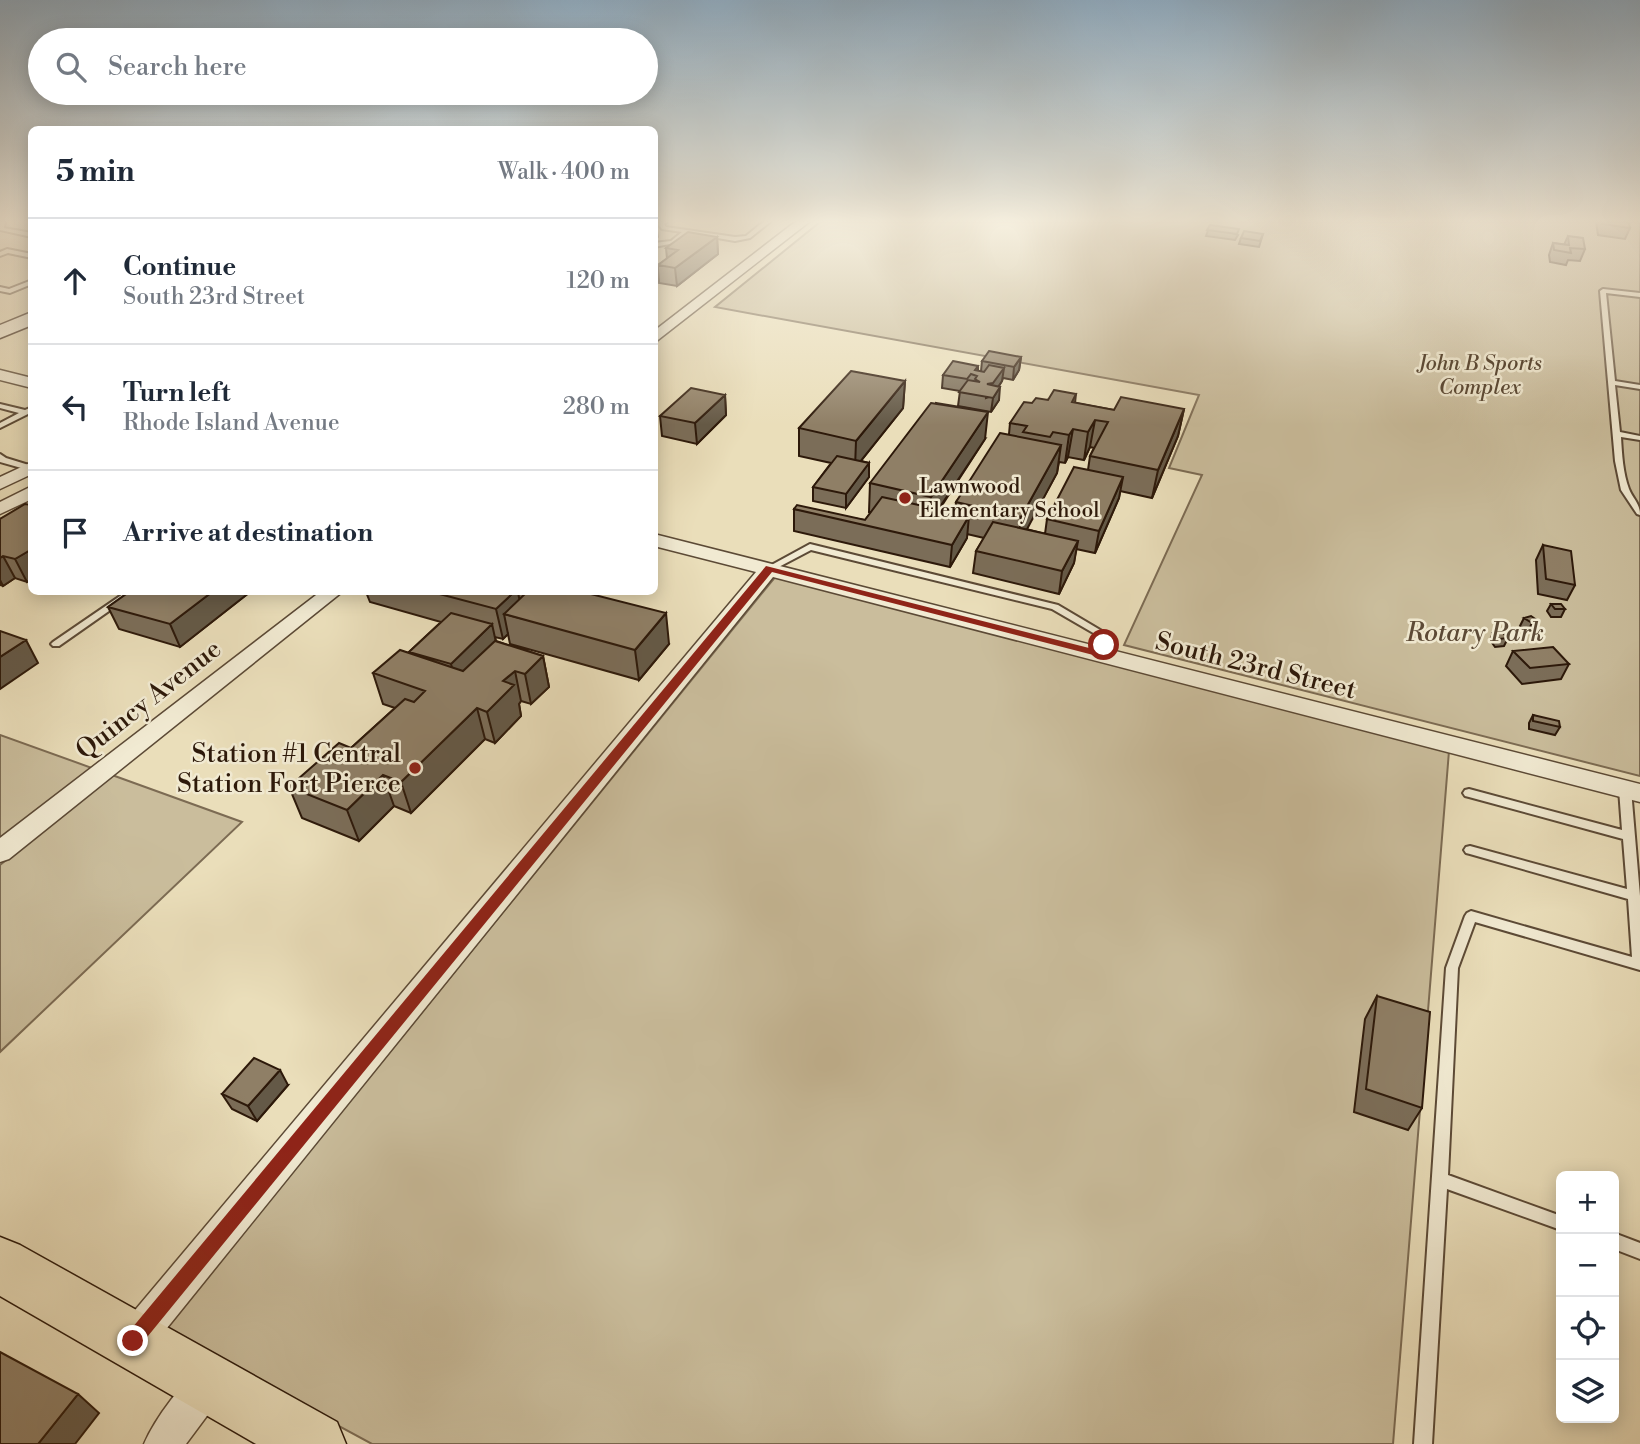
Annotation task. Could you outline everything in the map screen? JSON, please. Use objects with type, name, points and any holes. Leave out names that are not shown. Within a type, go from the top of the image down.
[{"type":"main road","points":[[0,1265],[315,1444]]},
{"type":"street","points":[[658,336],[717,289]]},
{"type":"street","points":[[0,321],[28,309]]},
{"type":"street","points":[[0,332],[28,320]]},
{"type":"street","points":[[0,375],[28,382]]},
{"type":"street","points":[[0,484],[28,470]]},
{"type":"street","points":[[0,509],[28,493]]},
{"type":"street","name":"South 23rd Street","points":[[658,541],[1632,791]]},
{"type":"street","points":[[133,1341],[770,568]]},
{"type":"street","name":"Quincy Avenue","points":[[0,852],[328,595]]},
{"type":"street","points":[[163,1444],[208,1384]]},
{"type":"lane","points":[[1640,295],[1602,291],[1625,491],[1640,512]]},
{"type":"lane","points":[[1611,382],[1640,387]]},
{"type":"lane","points":[[0,406],[28,411]]},
{"type":"lane","points":[[0,426],[28,412]]},
{"type":"lane","points":[[1617,434],[1640,438]]},
{"type":"lane","points":[[0,456],[3,460],[28,467]]},
{"type":"lane","points":[[770,568],[810,547],[1055,607],[1107,637],[1101,654]]},
{"type":"lane","points":[[56,644],[127,595]]},
{"type":"lane","points":[[1423,1444],[1452,968],[1471,916],[1639,965],[1629,836],[1632,791]]},
{"type":"lane","points":[[1469,793],[1629,836]]},
{"type":"lane","points":[[1469,850],[1634,896]]},
{"type":"lane","points":[[1440,1179],[1556,1221]]},
{"type":"lane","points":[[1619,1243],[1640,1251]]},
{"type":"green space","name":"John B Sports Complex","points":[[737,289],[1640,289],[1640,776],[1124,645],[1202,475],[1169,468],[1199,395],[715,307]]},
{"type":"green space","points":[[776,576],[1449,751],[1393,1444],[372,1444],[163,1331]]},
{"type":"green space","points":[[0,735],[92,768],[0,840]]},
{"type":"green space","points":[[112,775],[242,822],[0,1052],[0,865]]},
{"type":"building","points":[[989,351],[1021,357],[1014,367],[982,361]]},
{"type":"building","points":[[953,361],[978,366],[975,370],[984,372],[989,365],[1004,368],[993,383],[987,384],[1000,387],[993,398],[959,392],[968,380],[980,382],[975,379],[977,376],[971,374],[967,379],[943,375]]},
{"type":"building","points":[[851,371],[905,381],[856,441],[799,428]]},
{"type":"building","points":[[691,388],[725,395],[695,423],[660,416]]},
{"type":"building","points":[[1054,390],[1076,394],[1072,402],[1114,410],[1121,397],[1184,409],[1158,470],[1090,456],[1108,422],[1095,420],[1088,432],[1073,429],[1069,435],[1053,432],[1050,437],[1023,432],[1027,426],[1010,423],[1024,402],[1032,403],[1036,398],[1048,400]]},
{"type":"building","points":[[931,403],[988,412],[931,497],[870,483]]},
{"type":"building","points":[[1000,433],[1061,445],[1021,517],[956,502]]},
{"type":"building","points":[[837,456],[869,463],[846,494],[813,487]]},
{"type":"building","points":[[1074,467],[1123,477],[1099,531],[1047,519]]},
{"type":"building","points":[[882,497],[969,516],[952,545],[794,509],[797,505],[865,520]]},
{"type":"building","points":[[28,504],[28,551],[15,559],[3,556],[0,558],[0,519]]},
{"type":"building","points":[[993,522],[1078,541],[1062,571],[976,551]]},
{"type":"building","points":[[1543,545],[1571,551],[1575,585],[1546,579]]},
{"type":"building","points":[[125,595],[208,595],[170,624],[108,607]]},
{"type":"building","points":[[443,595],[511,595],[496,609]]},
{"type":"building","points":[[524,595],[595,595],[666,613],[635,650],[504,614]]},
{"type":"building","points":[[1551,604],[1561,604],[1565,609],[1555,609]]},
{"type":"building","points":[[451,613],[492,624],[451,664],[409,652]]},
{"type":"building","points":[[1531,616],[1538,621],[1532,623],[1524,618]]},
{"type":"building","points":[[0,631],[26,640],[0,657]]},
{"type":"building","points":[[1502,632],[1508,638],[1499,639],[1493,633]]},
{"type":"building","points":[[495,641],[543,656],[525,674],[515,671],[503,681],[514,685],[487,712],[477,708],[401,782],[383,775],[347,810],[289,787],[339,743],[351,748],[405,699],[414,702],[425,691],[373,673],[400,650],[463,671]]},
{"type":"building","points":[[1553,647],[1569,664],[1530,668],[1513,651]]},
{"type":"building","points":[[1533,715],[1559,721],[1560,727],[1533,721]]},
{"type":"building","points":[[1377,996],[1430,1012],[1422,1108],[1366,1089]]},
{"type":"building","points":[[254,1058],[280,1070],[248,1106],[222,1094]]},
{"type":"building","points":[[0,1352],[78,1394],[38,1444],[0,1444]]},
{"type":"place","name":"Lawnwood Elementary School","points":[[905,498]]},
{"type":"place","name":"Station #1 Central Station Fort Pierce","points":[[415,768]]},
{"type":"route","points":[[133,1341],[770,568],[1101,654],[1104,645]]},
{"type":"park label","name":"Rotary Park","points":[[1475,632]]}]
